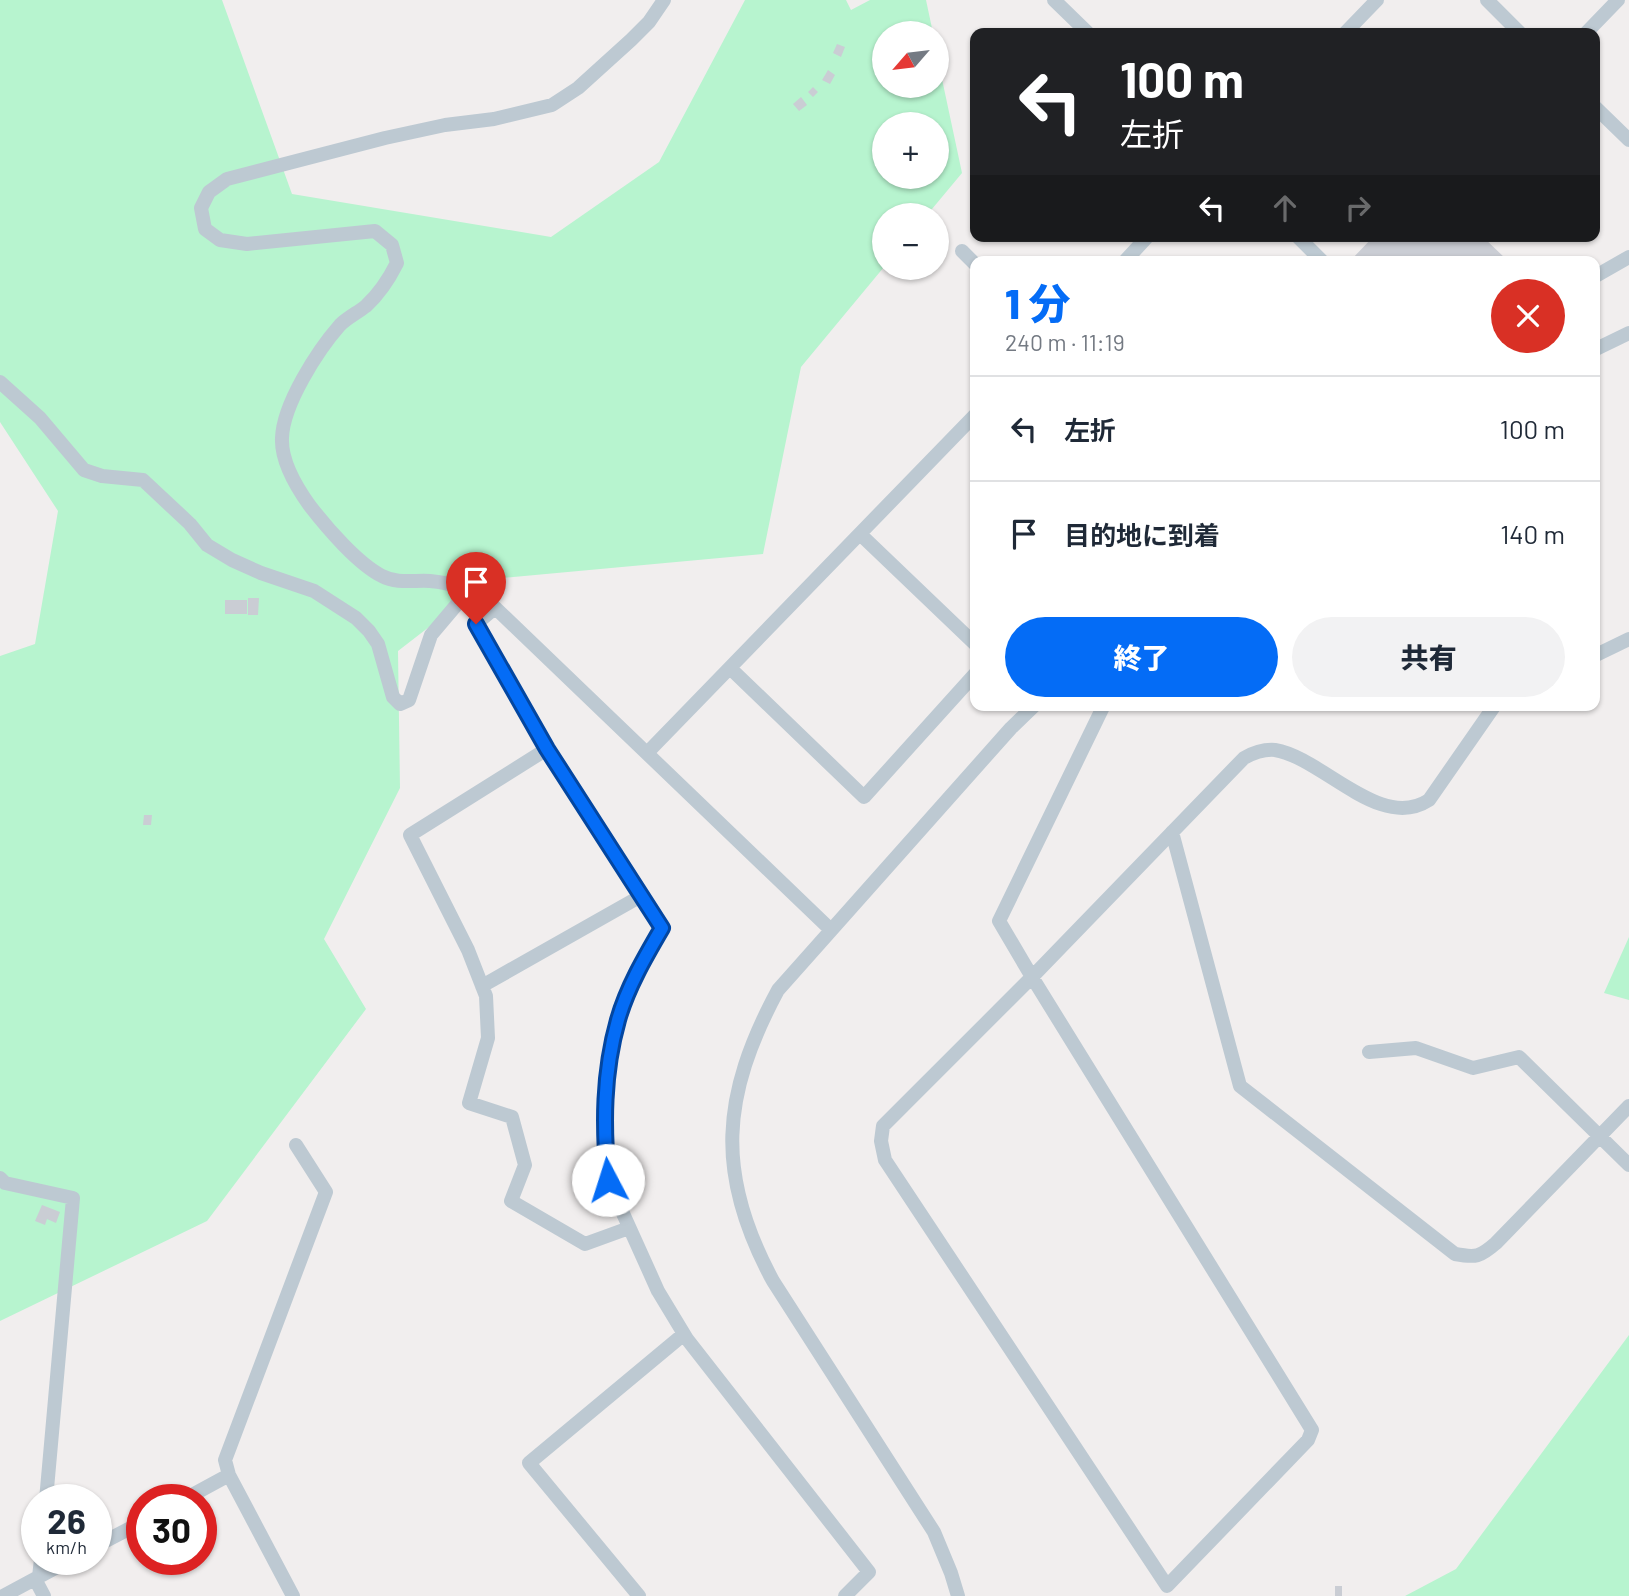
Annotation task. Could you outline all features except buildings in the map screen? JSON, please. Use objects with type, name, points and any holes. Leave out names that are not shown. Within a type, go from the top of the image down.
[{"type":"street","points":[[664,0],[640,31],[578,88],[552,104],[494,120],[445,125],[385,138],[295,159],[227,179],[209,192],[201,208],[205,229],[220,240],[247,244],[375,231],[393,245],[397,263],[386,284],[367,305],[342,323],[322,347],[289,409],[282,439],[288,466],[302,495],[327,528],[380,575],[393,581],[460,585],[485,598],[831,930]]},
{"type":"street","points":[[1054,0],[1083,28]]},
{"type":"street","points":[[1350,28],[1377,0]]},
{"type":"street","points":[[1486,0],[1515,28]]},
{"type":"street","points":[[1591,28],[1618,0]]},
{"type":"street","points":[[1600,112],[1629,140]]},
{"type":"street","points":[[1130,256],[1142,242]]},
{"type":"street","points":[[1303,242],[1317,256]]},
{"type":"street","points":[[962,251],[970,259]]},
{"type":"street","points":[[1600,274],[1629,257]]},
{"type":"street","points":[[1600,347],[1629,333]]},
{"type":"street","points":[[0,382],[40,418],[84,470],[102,476],[143,480],[190,524],[207,545],[261,573],[314,590],[356,618],[378,644],[393,697],[400,704],[409,699],[431,635],[469,590]]},
{"type":"street","points":[[648,753],[970,420]]},
{"type":"street","points":[[860,534],[970,639]]},
{"type":"street","points":[[495,608],[476,624],[547,749],[662,928],[639,968],[618,1019],[607,1071],[604,1124],[608,1180],[658,1291],[684,1334],[869,1572],[845,1596]]},
{"type":"street","points":[[1600,653],[1629,639]]},
{"type":"street","points":[[730,668],[864,797],[970,680]]},
{"type":"street","points":[[958,1596],[934,1532],[755,1250],[744,1219],[735,1179],[731,1141],[733,1107],[758,1028],[778,990],[1029,711]]},
{"type":"street","points":[[1101,711],[999,921],[1032,977],[1312,1430],[1308,1440],[1167,1586],[885,1160],[881,1141],[883,1126],[1032,977],[1244,758],[1257,751],[1275,750],[1379,804],[1401,809],[1418,807],[1429,800],[1491,711]]},
{"type":"street","points":[[547,749],[410,835],[468,950],[486,996],[488,1038],[469,1103],[512,1117],[525,1165],[511,1201],[586,1244],[629,1228]]},
{"type":"street","points":[[1172,832],[1240,1086],[1455,1254],[1473,1258],[1484,1254],[1629,1106]]},
{"type":"street","points":[[482,986],[641,896]]},
{"type":"street","points":[[1369,1052],[1416,1048],[1473,1068],[1518,1057],[1629,1165]]},
{"type":"street","points":[[293,1596],[229,1475],[225,1460],[326,1192],[296,1145]]},
{"type":"street","points":[[0,1178],[5,1183],[74,1198],[47,1484]]},
{"type":"street","points":[[639,1596],[529,1463],[684,1334]]},
{"type":"street","points":[[212,1484],[229,1475]]},
{"type":"street","points":[[38,1575],[44,1596]]},
{"type":"street","points":[[3,1596],[43,1575]]},
{"type":"green space","points":[[0,0],[222,0],[292,194],[551,237],[659,162],[745,0],[846,0],[851,10],[870,0],[926,0],[930,21],[872,21],[872,98],[946,98],[949,112],[872,112],[872,189],[949,189],[937,203],[872,203],[873,280],[801,367],[763,554],[491,579],[398,651],[400,788],[324,939],[366,1009],[207,1221],[0,1321],[0,656],[35,644],[58,511],[0,422]]},
{"type":"green space","points":[[949,112],[962,173],[949,189]]},
{"type":"green space","points":[[1629,937],[1629,1000],[1604,993]]},
{"type":"green space","points":[[1629,1335],[1629,1596],[1405,1596],[1456,1569]]},
{"type":"route","points":[[476,624],[547,749],[662,928],[639,968],[618,1019],[607,1071],[604,1124],[608,1180]]}]
